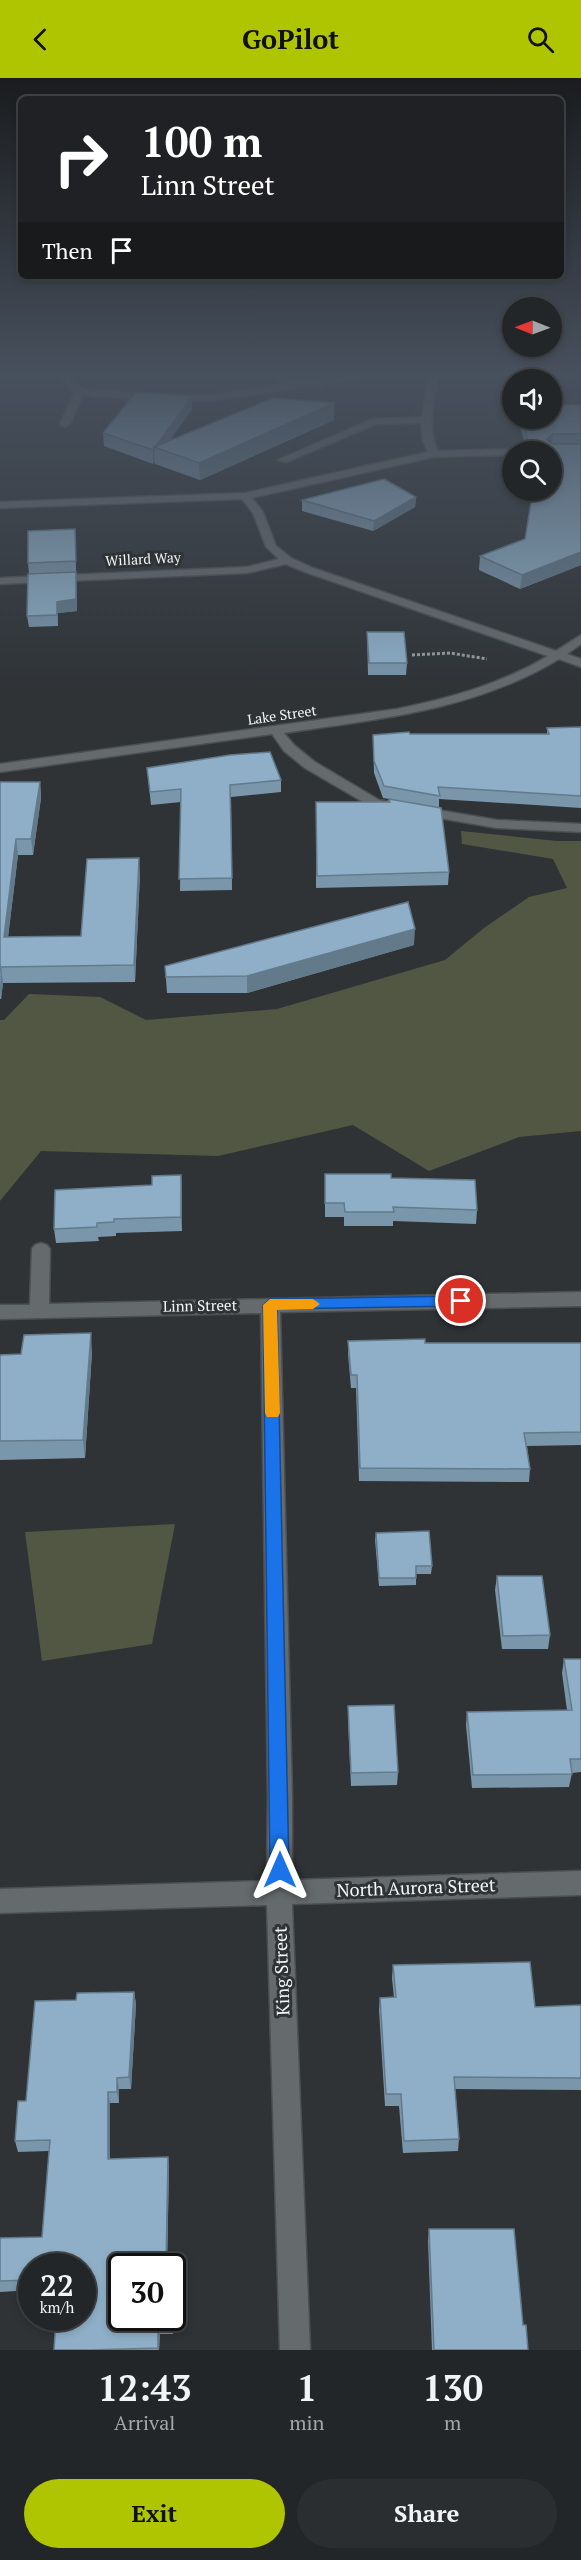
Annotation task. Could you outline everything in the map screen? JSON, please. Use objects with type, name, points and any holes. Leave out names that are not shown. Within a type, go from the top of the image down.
[{"type":"street","points":[[0,505],[245,496],[308,482]]},
{"type":"street","points":[[245,496],[258,512],[271,547],[287,560],[309,570],[581,663]]},
{"type":"street","name":"Willard Way","points":[[0,581],[248,570],[287,560]]},
{"type":"street","name":"Lake Street","points":[[0,768],[276,731],[397,713],[449,702],[491,691],[520,678],[581,639]]},
{"type":"street","points":[[276,731],[289,748],[310,765],[375,803],[497,824],[581,828]]},
{"type":"street","points":[[39,1310],[41,1249]]},
{"type":"street","name":"Linn Street","points":[[0,1312],[581,1299]]},
{"type":"street","name":"King Street","points":[[270,1305],[280,1784],[279,1892],[295,2350]]},
{"type":"street","name":"North Aurora Street","points":[[0,1900],[581,1883]]},
{"type":"path","points":[[412,655],[450,653],[496,661]]},
{"type":"green space","points":[[461,831],[557,841],[581,841],[581,1131],[519,1137],[429,1171],[353,1125],[218,1156],[41,1151],[0,1201],[0,1020],[4,1020],[29,994],[100,997],[146,1020],[277,1009],[445,960],[484,928],[529,897],[567,888],[553,859],[462,844]]},
{"type":"green space","points":[[175,1524],[152,1644],[42,1661],[25,1532]]},
{"type":"building","points":[[372,482],[389,482],[416,497],[374,521],[302,500]]},
{"type":"building","points":[[562,482],[581,482],[581,552],[522,575],[480,556],[525,539],[531,501],[562,501]]},
{"type":"building","points":[[75,529],[76,561],[28,563],[28,531]]},
{"type":"building","points":[[76,572],[76,599],[57,602],[57,615],[27,616],[28,574]]},
{"type":"building","points":[[367,632],[404,632],[407,663],[369,663]]},
{"type":"building","points":[[581,727],[581,796],[438,787],[440,796],[384,786],[374,761],[373,735],[409,732],[410,734],[549,734],[547,728]]},
{"type":"building","points":[[270,752],[281,780],[230,785],[232,878],[179,879],[181,789],[150,792],[147,768],[230,755]]},
{"type":"building","points":[[0,782],[40,782],[31,839],[16,839],[4,937],[81,936],[87,859],[139,858],[134,965],[1,967],[0,973]]},
{"type":"building","points":[[389,799],[441,808],[449,872],[317,876],[316,802],[390,802]]},
{"type":"building","points":[[408,902],[415,929],[247,976],[166,977],[165,966]]},
{"type":"building","points":[[325,1174],[391,1174],[391,1178],[475,1180],[477,1210],[393,1207],[394,1212],[345,1212],[344,1203],[325,1203]]},
{"type":"building","points":[[181,1175],[181,1217],[114,1219],[114,1222],[97,1223],[97,1227],[54,1229],[55,1190],[152,1185],[152,1176]]},
{"type":"building","points":[[91,1333],[83,1440],[0,1441],[0,1355],[21,1354],[24,1335]]},
{"type":"building","points":[[425,1339],[425,1343],[581,1343],[581,1432],[524,1433],[530,1469],[360,1468],[357,1375],[351,1375],[348,1341]]},
{"type":"building","points":[[429,1531],[432,1566],[416,1566],[416,1578],[379,1578],[376,1533]]},
{"type":"building","points":[[497,1576],[542,1576],[550,1635],[503,1636]]},
{"type":"building","points":[[564,1659],[581,1659],[581,1759],[570,1759],[572,1774],[473,1775],[467,1712],[572,1710]]},
{"type":"building","points":[[394,1705],[398,1772],[351,1773],[348,1706]]},
{"type":"building","points":[[530,1962],[535,2007],[581,2005],[581,2078],[454,2077],[459,2139],[404,2141],[401,2094],[386,2094],[380,1998],[396,1997],[393,1965]]},
{"type":"building","points":[[134,1992],[129,2077],[117,2078],[117,2092],[108,2092],[108,2159],[168,2157],[166,2253],[108,2253],[108,2331],[158,2331],[158,2348],[54,2350],[55,2331],[96,2331],[96,2253],[18,2253],[18,2280],[0,2281],[0,2238],[42,2237],[50,2140],[15,2141],[18,2101],[26,2101],[35,2001],[76,2000],[77,1993]]},
{"type":"building","points":[[429,2229],[514,2229],[523,2325],[526,2325],[528,2350],[434,2350]]},
{"type":"slow traffic","points":[[272,1413],[270,1305],[313,1304]]},
{"type":"route","points":[[280,1870],[270,1305],[461,1301]]}]
